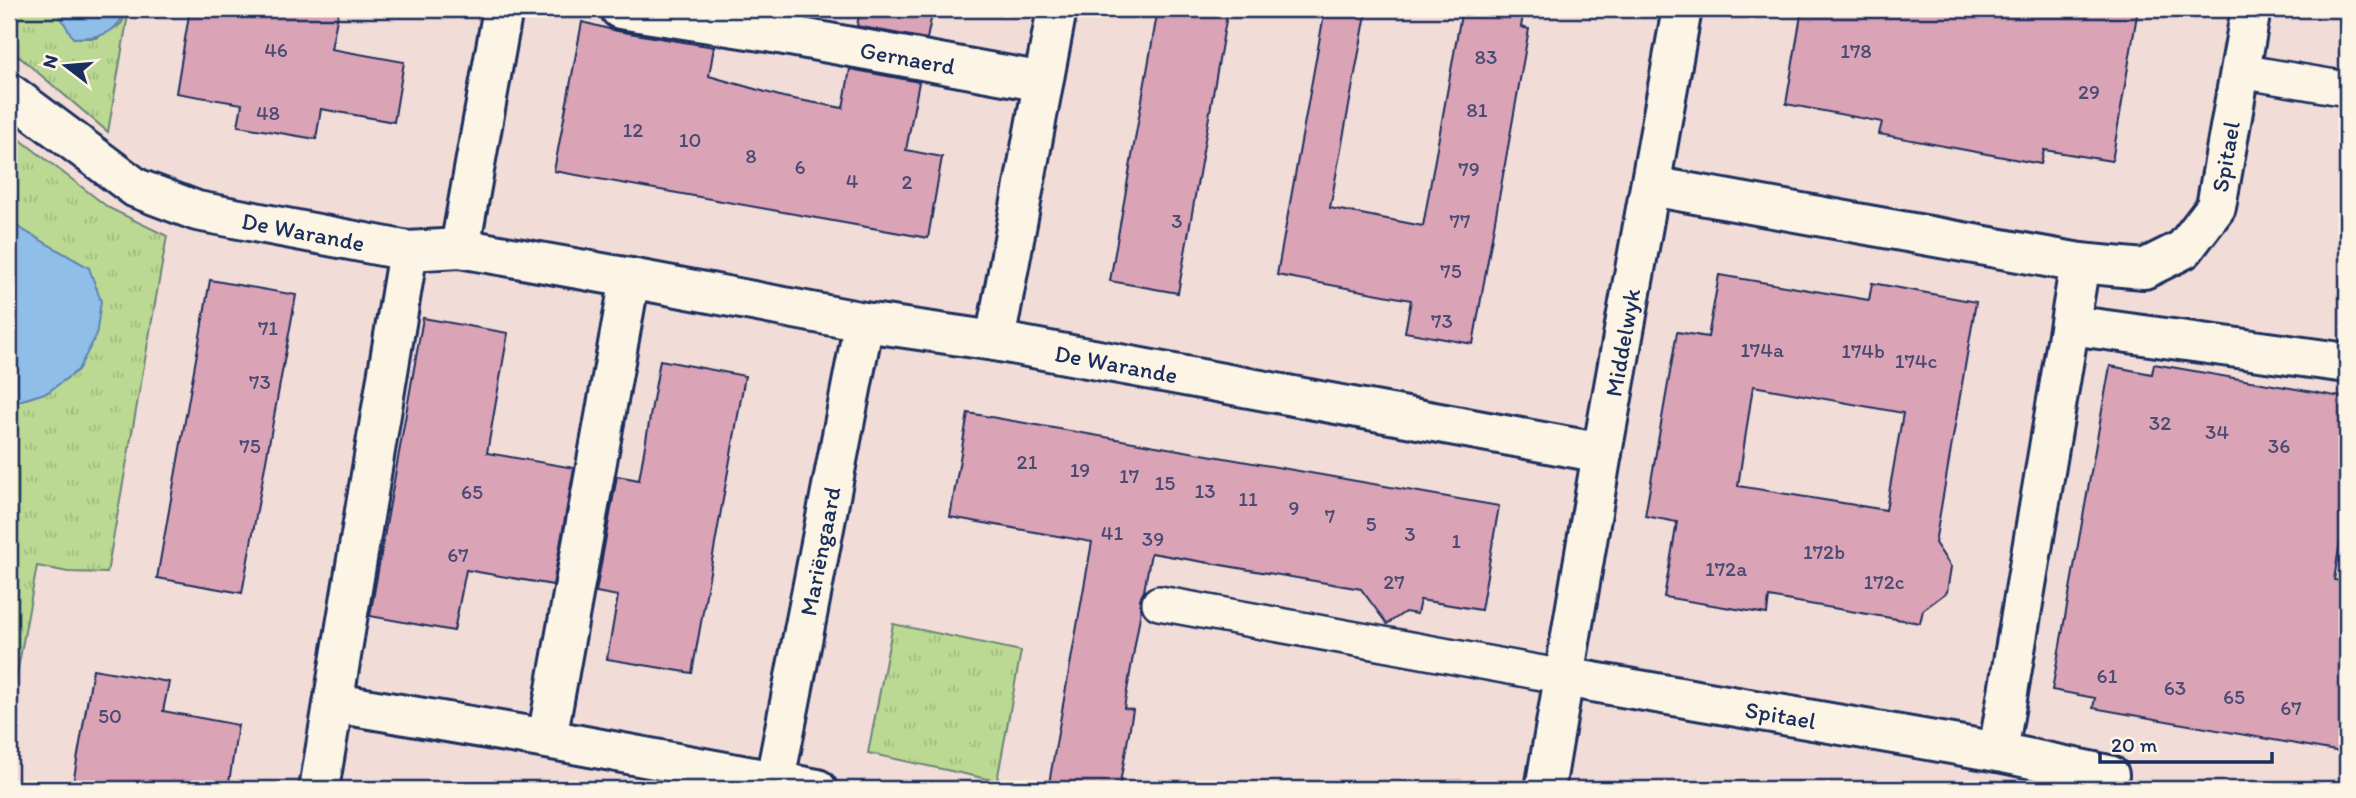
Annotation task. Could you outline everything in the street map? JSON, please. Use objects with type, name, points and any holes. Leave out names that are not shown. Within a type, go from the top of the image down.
[{"type":"street","points":[[460,248],[503,9]]},
{"type":"street","name":"Gernaerd","points":[[620,9],[776,21],[1043,82]]},
{"type":"street","points":[[995,341],[1057,9]]},
{"type":"street","name":"Middelwyk","points":[[1545,789],[1682,9]]},
{"type":"street","name":"Spitael","points":[[1651,186],[2080,263],[2144,269],[2184,248],[2216,207],[2251,9]]},
{"type":"street","name":"De Warande","points":[[9,93],[136,188],[197,211],[408,251],[460,248],[864,322],[995,341],[1602,453]]},
{"type":"street","points":[[319,789],[408,251]]},
{"type":"street","points":[[1998,752],[2080,263]]},
{"type":"street","points":[[547,739],[630,278]]},
{"type":"street","name":"Mariëngaard","points":[[775,780],[864,322]]},
{"type":"street","points":[[2070,325],[2347,363]]},
{"type":"street","name":"Spitael","points":[[1564,677],[1998,752],[2109,775],[2106,789]]},
{"type":"street","points":[[334,703],[817,789]]},
{"type":"lane","points":[[2240,71],[2347,89]]},
{"type":"lane","points":[[1159,603],[1564,677]]},
{"type":"green space","points":[[9,9],[56,9],[74,38],[96,38],[121,24],[129,9],[108,132],[9,48]]},
{"type":"green space","points":[[9,131],[109,208],[167,236],[107,573],[68,572],[37,566],[9,718],[9,404],[48,392],[89,268],[9,222]]},
{"type":"green space","points":[[893,624],[1021,651],[997,781],[868,753]]},
{"type":"water","points":[[56,9],[127,9],[112,30],[99,36],[73,38]]},
{"type":"water","points":[[9,222],[89,268],[101,301],[96,336],[78,370],[48,392],[9,404]]},
{"type":"building","points":[[190,9],[339,9],[331,49],[404,62],[394,122],[321,109],[316,139],[238,126],[242,104],[176,93]]},
{"type":"building","points":[[860,9],[933,9],[927,39],[857,26]]},
{"type":"building","points":[[1158,9],[1228,9],[1178,293],[1110,281]]},
{"type":"building","points":[[1325,9],[1367,9],[1330,208],[1423,226],[1462,9],[1524,9],[1521,27],[1529,29],[1473,344],[1405,332],[1411,300],[1277,275]]},
{"type":"building","points":[[1802,9],[2138,9],[2112,161],[2044,150],[2041,164],[1879,134],[1882,122],[1786,104]]},
{"type":"building","points":[[582,22],[617,31],[714,47],[709,76],[783,97],[843,108],[850,69],[919,82],[906,150],[942,157],[928,238],[554,171]]},
{"type":"building","points":[[1719,275],[1869,300],[1872,283],[1976,302],[1935,543],[1951,567],[1947,592],[1923,610],[1920,623],[1769,597],[1767,614],[1664,597],[1677,522],[1645,516],[1677,332],[1708,337]],"holes":[[[1753,386],[1903,413],[1886,510],[1738,486]]]},
{"type":"building","points":[[210,280],[296,295],[242,593],[157,578]]},
{"type":"building","points":[[423,318],[508,333],[487,453],[574,468],[553,585],[466,570],[454,631],[370,616]]},
{"type":"building","points":[[660,360],[745,376],[692,673],[607,659],[618,596],[596,592],[617,476],[639,480]]},
{"type":"building","points":[[2154,364],[2347,398],[2347,497],[2334,580],[2347,582],[2347,753],[2093,708],[2095,698],[2052,690],[2110,366],[2152,374]]},
{"type":"building","points":[[968,413],[1499,506],[1481,610],[1420,600],[1417,614],[1405,612],[1387,624],[1361,589],[1151,553],[1140,599],[1141,610],[1124,708],[1133,710],[1119,789],[1048,789],[1092,542],[950,517]]},
{"type":"building","points":[[93,669],[169,682],[163,711],[238,725],[228,789],[72,789]]}]
